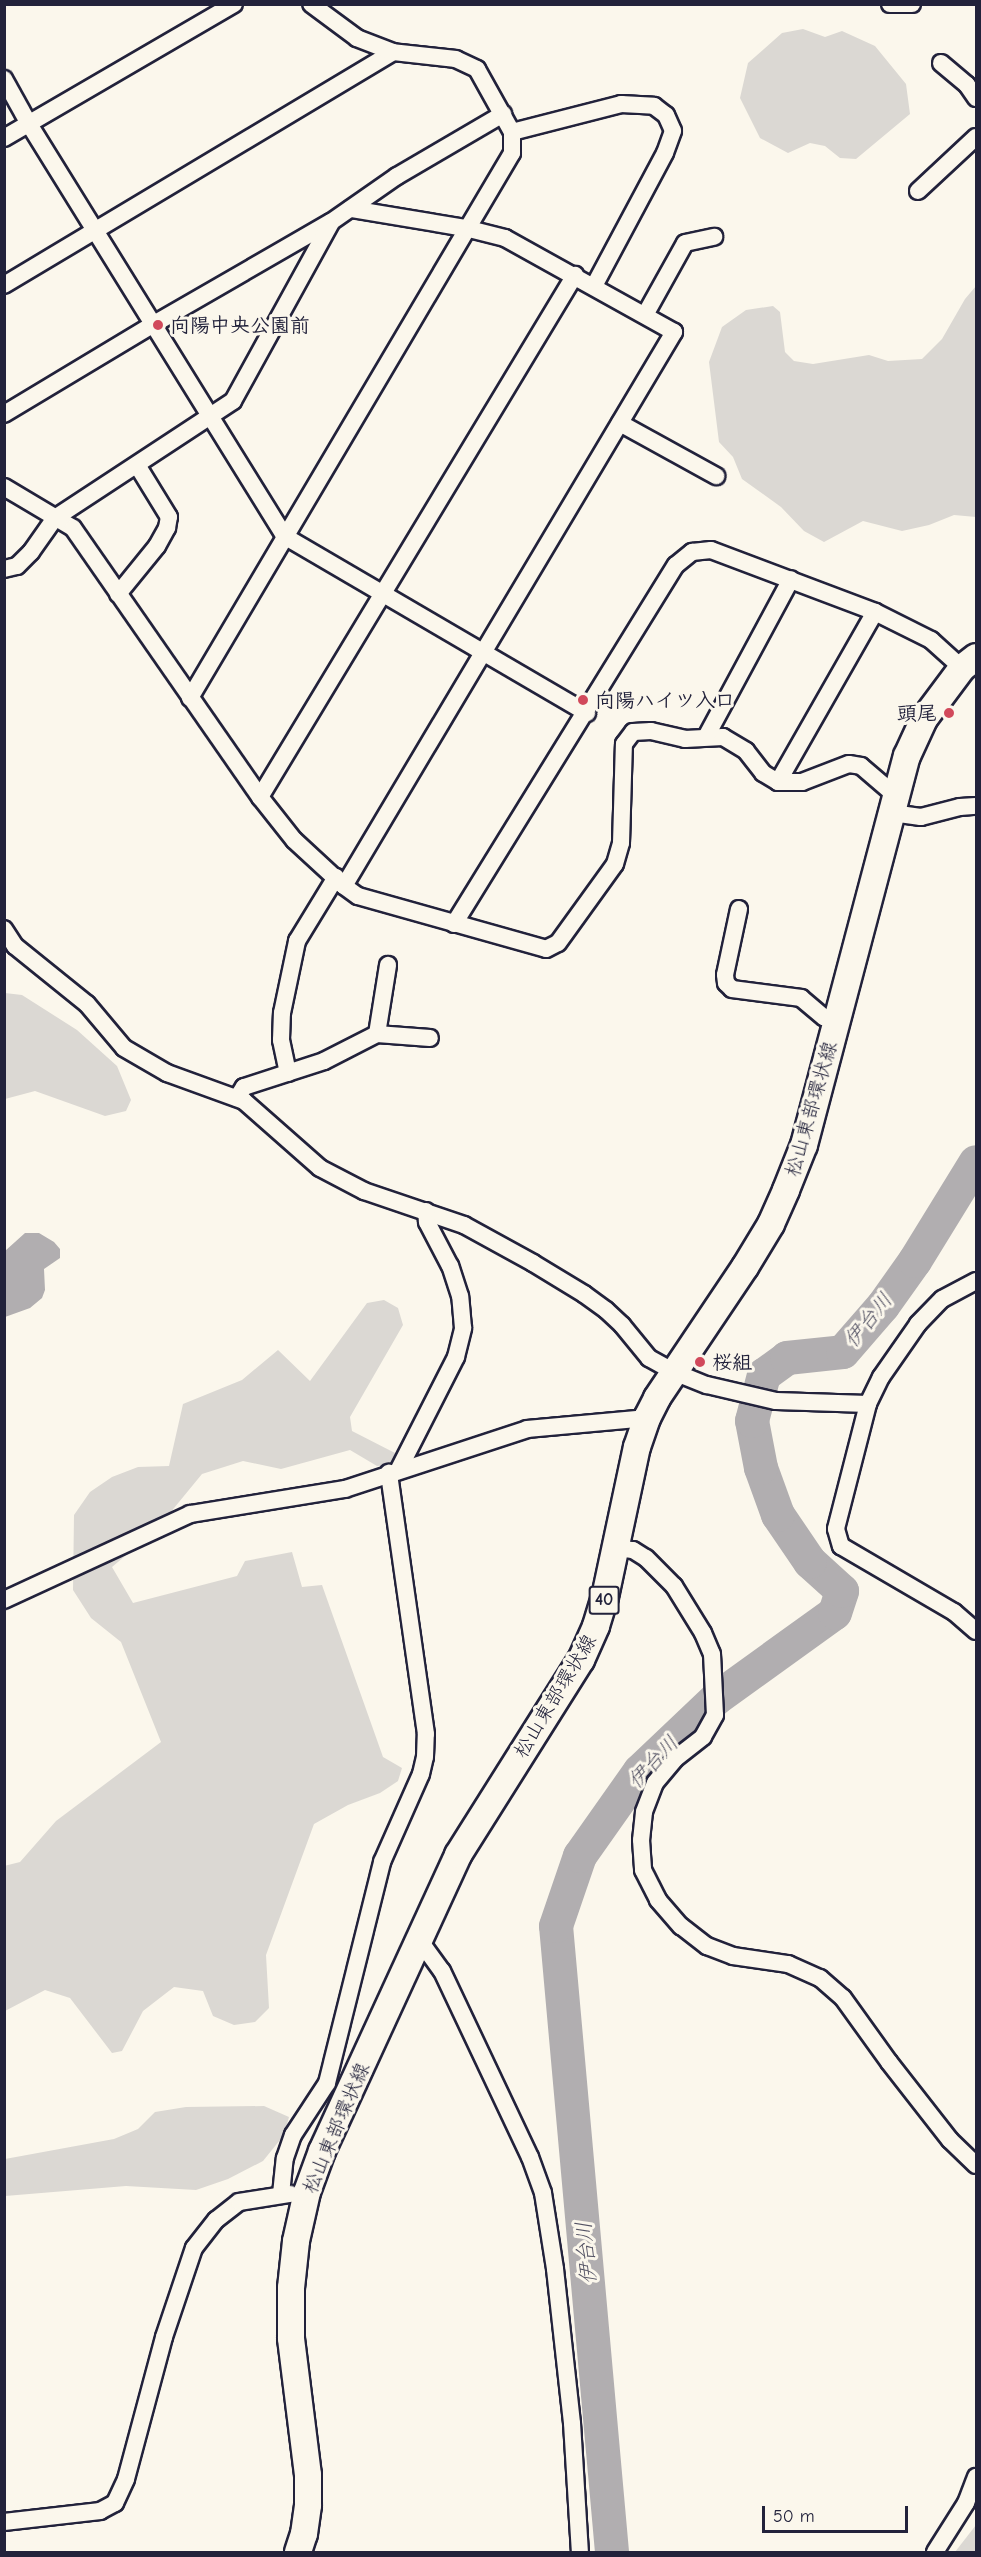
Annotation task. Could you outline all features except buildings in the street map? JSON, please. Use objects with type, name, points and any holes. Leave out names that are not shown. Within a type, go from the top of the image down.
[{"type":"main road","name":"松山東部環状線","points":[[298,2553],[308,2505],[308,2475],[291,2338],[291,2288],[296,2241],[307,2192],[322,2151],[458,1855],[581,1660],[596,1626],[616,1548],[637,1448],[647,1418],[674,1372],[745,1267],[771,1224],[804,1144],[907,756],[924,719],[969,662]]},
{"type":"street","points":[[4,138],[234,4]]},
{"type":"street","points":[[190,698],[465,228],[485,201],[512,153],[512,132],[477,69],[456,59],[393,52],[357,38],[311,4]]},
{"type":"street","points":[[890,4],[912,4]]},
{"type":"street","points":[[4,285],[393,52]]},
{"type":"street","points":[[941,63],[967,85],[976,98]]},
{"type":"street","points":[[4,79],[29,124],[213,416],[284,536],[587,712]]},
{"type":"street","points":[[512,132],[621,104],[654,106],[666,115],[673,131],[665,153],[594,286]]},
{"type":"street","points":[[4,414],[331,222],[397,176],[503,114]]},
{"type":"street","points":[[918,191],[976,137]]},
{"type":"street","points":[[288,1073],[281,1040],[282,1013],[297,941],[340,882],[484,651],[674,332],[505,238],[465,228],[351,209]]},
{"type":"street","points":[[4,569],[17,566],[31,552],[55,518],[233,401],[331,222]]},
{"type":"street","points":[[645,315],[685,243],[714,237]]},
{"type":"street","points":[[260,797],[575,275]]},
{"type":"street","points":[[620,423],[716,476]]},
{"type":"street","points":[[118,594],[157,546],[167,528],[169,517],[137,465]]},
{"type":"street","points":[[4,487],[73,528],[260,797],[294,840],[358,896],[546,949],[558,943],[615,864],[621,843],[624,744],[633,732],[651,731],[685,739],[723,737],[734,741],[746,751],[764,773],[778,782],[802,782],[849,764],[861,766],[894,804],[921,817],[960,807],[976,806]]},
{"type":"street","points":[[454,924],[683,556],[692,552],[711,550],[791,579],[875,612],[969,662]]},
{"type":"street","points":[[706,737],[791,579]]},
{"type":"street","points":[[778,782],[875,612]]},
{"type":"street","points":[[739,909],[725,975],[726,983],[732,989],[801,998],[824,1017],[836,1022]]},
{"type":"street","points":[[4,929],[15,946],[87,1004],[123,1048],[167,1073],[244,1101],[320,1168],[364,1191],[464,1225],[584,1294],[622,1325],[649,1358],[674,1372],[707,1385],[776,1401],[868,1404]]},
{"type":"street","points":[[377,1034],[388,965]]},
{"type":"street","points":[[237,1098],[244,1087],[324,1060],[377,1034],[430,1038]]},
{"type":"street","points":[[281,2194],[285,2158],[293,2135],[327,2083],[382,1862],[426,1757],[426,1734],[393,1472],[456,1357],[463,1328],[460,1296],[450,1266],[427,1222],[426,1211]]},
{"type":"street","points":[[976,1281],[942,1299],[918,1324],[881,1377],[868,1404],[838,1513],[836,1529],[841,1546],[954,1612],[976,1631]]},
{"type":"street","points":[[4,1600],[190,1514],[345,1489],[527,1429],[647,1418]]},
{"type":"street","points":[[616,1548],[633,1550],[646,1558],[674,1586],[703,1633],[712,1654],[715,1715],[703,1737],[675,1759],[655,1783],[644,1812],[641,1840],[643,1870],[658,1900],[681,1926],[707,1946],[733,1956],[788,1964],[820,1978],[843,1998],[950,2140],[976,2165]]},
{"type":"street","points":[[420,1941],[442,1971],[530,2157],[543,2193],[555,2269],[572,2423],[580,2553]]},
{"type":"street","points":[[4,2522],[100,2511],[115,2504],[126,2479],[164,2337],[195,2248],[216,2220],[239,2202],[281,2194],[307,2192]]},
{"type":"street","points":[[935,2553],[966,2503],[976,2477]]},
{"type":"shaded area","points":[[803,29],[825,37],[842,31],[875,46],[906,84],[910,114],[856,159],[840,158],[825,146],[810,143],[788,153],[760,138],[740,98],[748,63],[782,33]]},
{"type":"shaded area","points":[[976,286],[976,517],[954,515],[929,525],[902,531],[863,521],[824,542],[804,531],[781,507],[742,479],[733,457],[719,442],[709,362],[722,327],[746,310],[773,306],[780,312],[785,352],[794,361],[813,364],[869,355],[888,361],[922,359],[942,339],[965,299]]},
{"type":"shaded area","points":[[5,993],[22,995],[77,1030],[117,1066],[131,1100],[126,1111],[105,1116],[35,1091],[5,1099]]},
{"type":"shaded area","points":[[25,1233],[39,1233],[54,1242],[60,1249],[60,1258],[44,1269],[45,1290],[42,1298],[30,1308],[5,1317],[5,1251]]},
{"type":"shaded area","points":[[384,1300],[398,1308],[403,1325],[350,1417],[352,1431],[395,1453],[393,1465],[377,1466],[350,1450],[281,1469],[243,1461],[202,1474],[156,1530],[112,1567],[133,1603],[237,1576],[245,1561],[292,1552],[302,1587],[322,1585],[383,1757],[402,1768],[398,1781],[380,1793],[348,1805],[314,1824],[266,1955],[269,2008],[255,2022],[234,2025],[213,2016],[203,1991],[174,1987],[143,2011],[122,2051],[112,2053],[70,1998],[45,1990],[5,2011],[4,1866],[20,1862],[56,1821],[161,1742],[121,1642],[91,1618],[73,1590],[74,1515],[90,1492],[112,1477],[138,1467],[169,1466],[183,1404],[242,1380],[278,1350],[310,1381],[367,1303]]},
{"type":"shaded area","points":[[264,2106],[289,2117],[284,2135],[263,2161],[228,2179],[196,2190],[126,2186],[5,2196],[5,2159],[114,2139],[138,2129],[155,2112],[186,2107]]},
{"type":"shaded area","points":[[976,2525],[976,2552],[955,2552]]},
{"type":"waterway","name":"伊台川","points":[[612,2552],[556,1926],[580,1856],[640,1771],[717,1698],[835,1613],[842,1591],[810,1562],[778,1515],[761,1468],[752,1421],[764,1375],[787,1358],[843,1352],[883,1306],[915,1261],[976,1162]]},
{"type":"place","name":"向陽中央公園前","points":[[158,325]]},
{"type":"place","name":"向陽ハイツ入口","points":[[583,700]]},
{"type":"place","name":"頭尾","points":[[949,713]]},
{"type":"place","name":"桜組","points":[[700,1362]]}]
